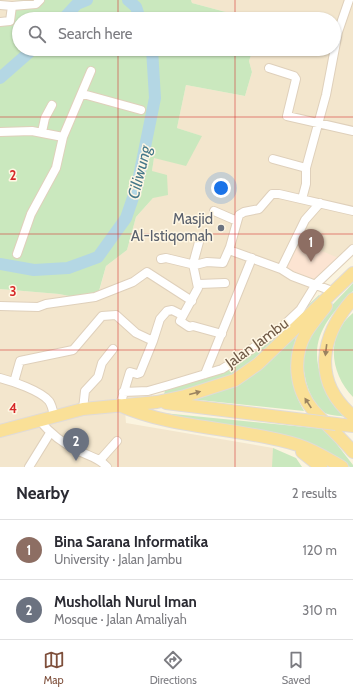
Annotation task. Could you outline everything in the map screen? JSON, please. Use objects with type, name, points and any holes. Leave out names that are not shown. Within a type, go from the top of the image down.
[{"type":"main road","points":[[0,431],[83,409],[157,402],[214,388],[245,375],[332,291],[353,274]]},
{"type":"main road","points":[[353,274],[307,332],[299,350],[297,368],[300,387],[308,404],[353,452]]},
{"type":"main road","points":[[353,299],[340,315],[330,331],[326,343],[326,370],[335,396],[353,416]]},
{"type":"main road","points":[[340,315],[353,304]]},
{"type":"main road","points":[[157,402],[353,426]]},
{"type":"main road","points":[[119,405],[146,416],[251,434],[299,446],[319,454],[342,467]]},
{"type":"main road","points":[[251,434],[298,449],[321,467]]},
{"type":"street","points":[[0,5],[12,6],[36,4],[40,0]]},
{"type":"street","points":[[341,23],[349,0]]},
{"type":"street","points":[[0,22],[10,21],[12,6]]},
{"type":"street","points":[[302,199],[306,184],[306,168],[319,123],[333,56]]},
{"type":"street","points":[[269,68],[294,76],[296,79],[287,116],[353,131]]},
{"type":"street","points":[[17,254],[31,214],[56,168],[63,137],[83,94],[91,71]]},
{"type":"street","points":[[83,94],[141,110]]},
{"type":"street","points":[[42,132],[45,118],[52,105]]},
{"type":"street","points":[[0,132],[19,130],[42,132],[63,137]]},
{"type":"street","points":[[273,159],[306,168]]},
{"type":"street","points":[[161,259],[166,258],[194,265],[207,262],[222,263],[229,250],[237,221],[242,213],[259,209],[272,194],[279,194],[353,211]]},
{"type":"street","points":[[281,269],[305,220],[320,204]]},
{"type":"street","points":[[214,211],[237,221]]},
{"type":"street","points":[[198,242],[193,264],[198,284],[192,301],[182,315],[181,323],[189,327],[193,326],[222,334]]},
{"type":"street","name":"Jalan Jambu","points":[[123,392],[148,391],[205,374],[222,368],[235,361],[282,327],[300,310],[316,284],[353,249]]},
{"type":"street","points":[[229,250],[281,269],[292,276],[332,291]]},
{"type":"street","points":[[205,374],[252,258]]},
{"type":"street","points":[[0,306],[38,307],[46,304],[95,297],[133,282],[147,272],[192,301]]},
{"type":"street","points":[[198,284],[225,283]]},
{"type":"street","points":[[119,405],[130,372],[139,373],[153,341],[159,320],[166,311],[172,310],[182,315]]},
{"type":"street","points":[[14,382],[20,361],[73,350],[102,316],[116,316],[136,333],[153,341]]},
{"type":"street","points":[[83,409],[85,391],[98,377],[102,362],[113,349]]},
{"type":"street","points":[[0,378],[14,382],[47,399],[54,416]]},
{"type":"street","points":[[39,420],[50,433],[78,451],[100,460],[107,467]]},
{"type":"street","points":[[29,466],[50,433]]},
{"type":"street","points":[[100,460],[117,441]]},
{"type":"shaded area","points":[[0,0],[25,0],[14,1],[14,12],[12,12],[0,23]]},
{"type":"shaded area","points":[[191,0],[353,0],[353,245],[341,259],[315,281],[287,322],[215,370],[152,388],[152,396],[124,398],[126,423],[273,448],[299,467],[0,467],[0,289],[59,294],[84,299],[99,292],[106,266],[127,250],[136,217],[153,198],[152,171],[154,158],[201,136],[177,128],[186,85],[245,96],[252,72],[249,61],[251,56],[341,56],[341,12],[226,12],[192,3]]},
{"type":"shaded area","points":[[300,242],[341,259],[315,281],[285,269]]},
{"type":"green space","points":[[191,0],[192,3],[226,12],[14,12],[14,1]]},
{"type":"green space","points":[[12,14],[12,56],[251,56],[249,61],[252,72],[245,96],[186,85],[177,128],[202,136],[186,166],[154,158],[152,171],[167,175],[168,195],[153,198],[136,217],[127,250],[106,266],[99,291],[84,299],[59,294],[0,289],[0,23]]},
{"type":"green space","points":[[353,283],[353,291],[328,320],[322,330],[317,352],[318,365],[322,379],[349,417],[328,414],[318,407],[309,389],[303,358],[304,348],[311,332],[328,310]]},
{"type":"green space","points":[[319,295],[321,297],[242,372],[163,397],[165,391],[217,373],[284,328]]},
{"type":"green space","points":[[353,313],[353,397],[339,377],[334,355],[338,332],[344,322]]},
{"type":"green space","points":[[299,330],[295,340],[291,361],[291,371],[295,391],[304,411],[190,399],[208,394]]},
{"type":"green space","points":[[143,411],[325,429],[353,467],[350,467],[331,456]]},
{"type":"green space","points":[[273,448],[296,458],[302,467],[272,467]]},
{"type":"waterway","name":"Ciliwung","points":[[70,12],[77,4],[87,0]]},
{"type":"waterway","name":"Ciliwung","points":[[128,0],[136,7],[138,12]]},
{"type":"waterway","name":"Ciliwung","points":[[0,78],[25,56]]},
{"type":"waterway","name":"Ciliwung","points":[[0,264],[34,270],[68,268],[98,257],[126,218],[137,186],[155,98],[152,56]]},
{"type":"place","name":"Masjid Al-Istiqomah","points":[[221,228]]},
{"type":"place","name":"Bina Sarana Informatika","points":[[311,262]]},
{"type":"place","name":"Mushollah Nurul Iman","points":[[76,461]]}]
